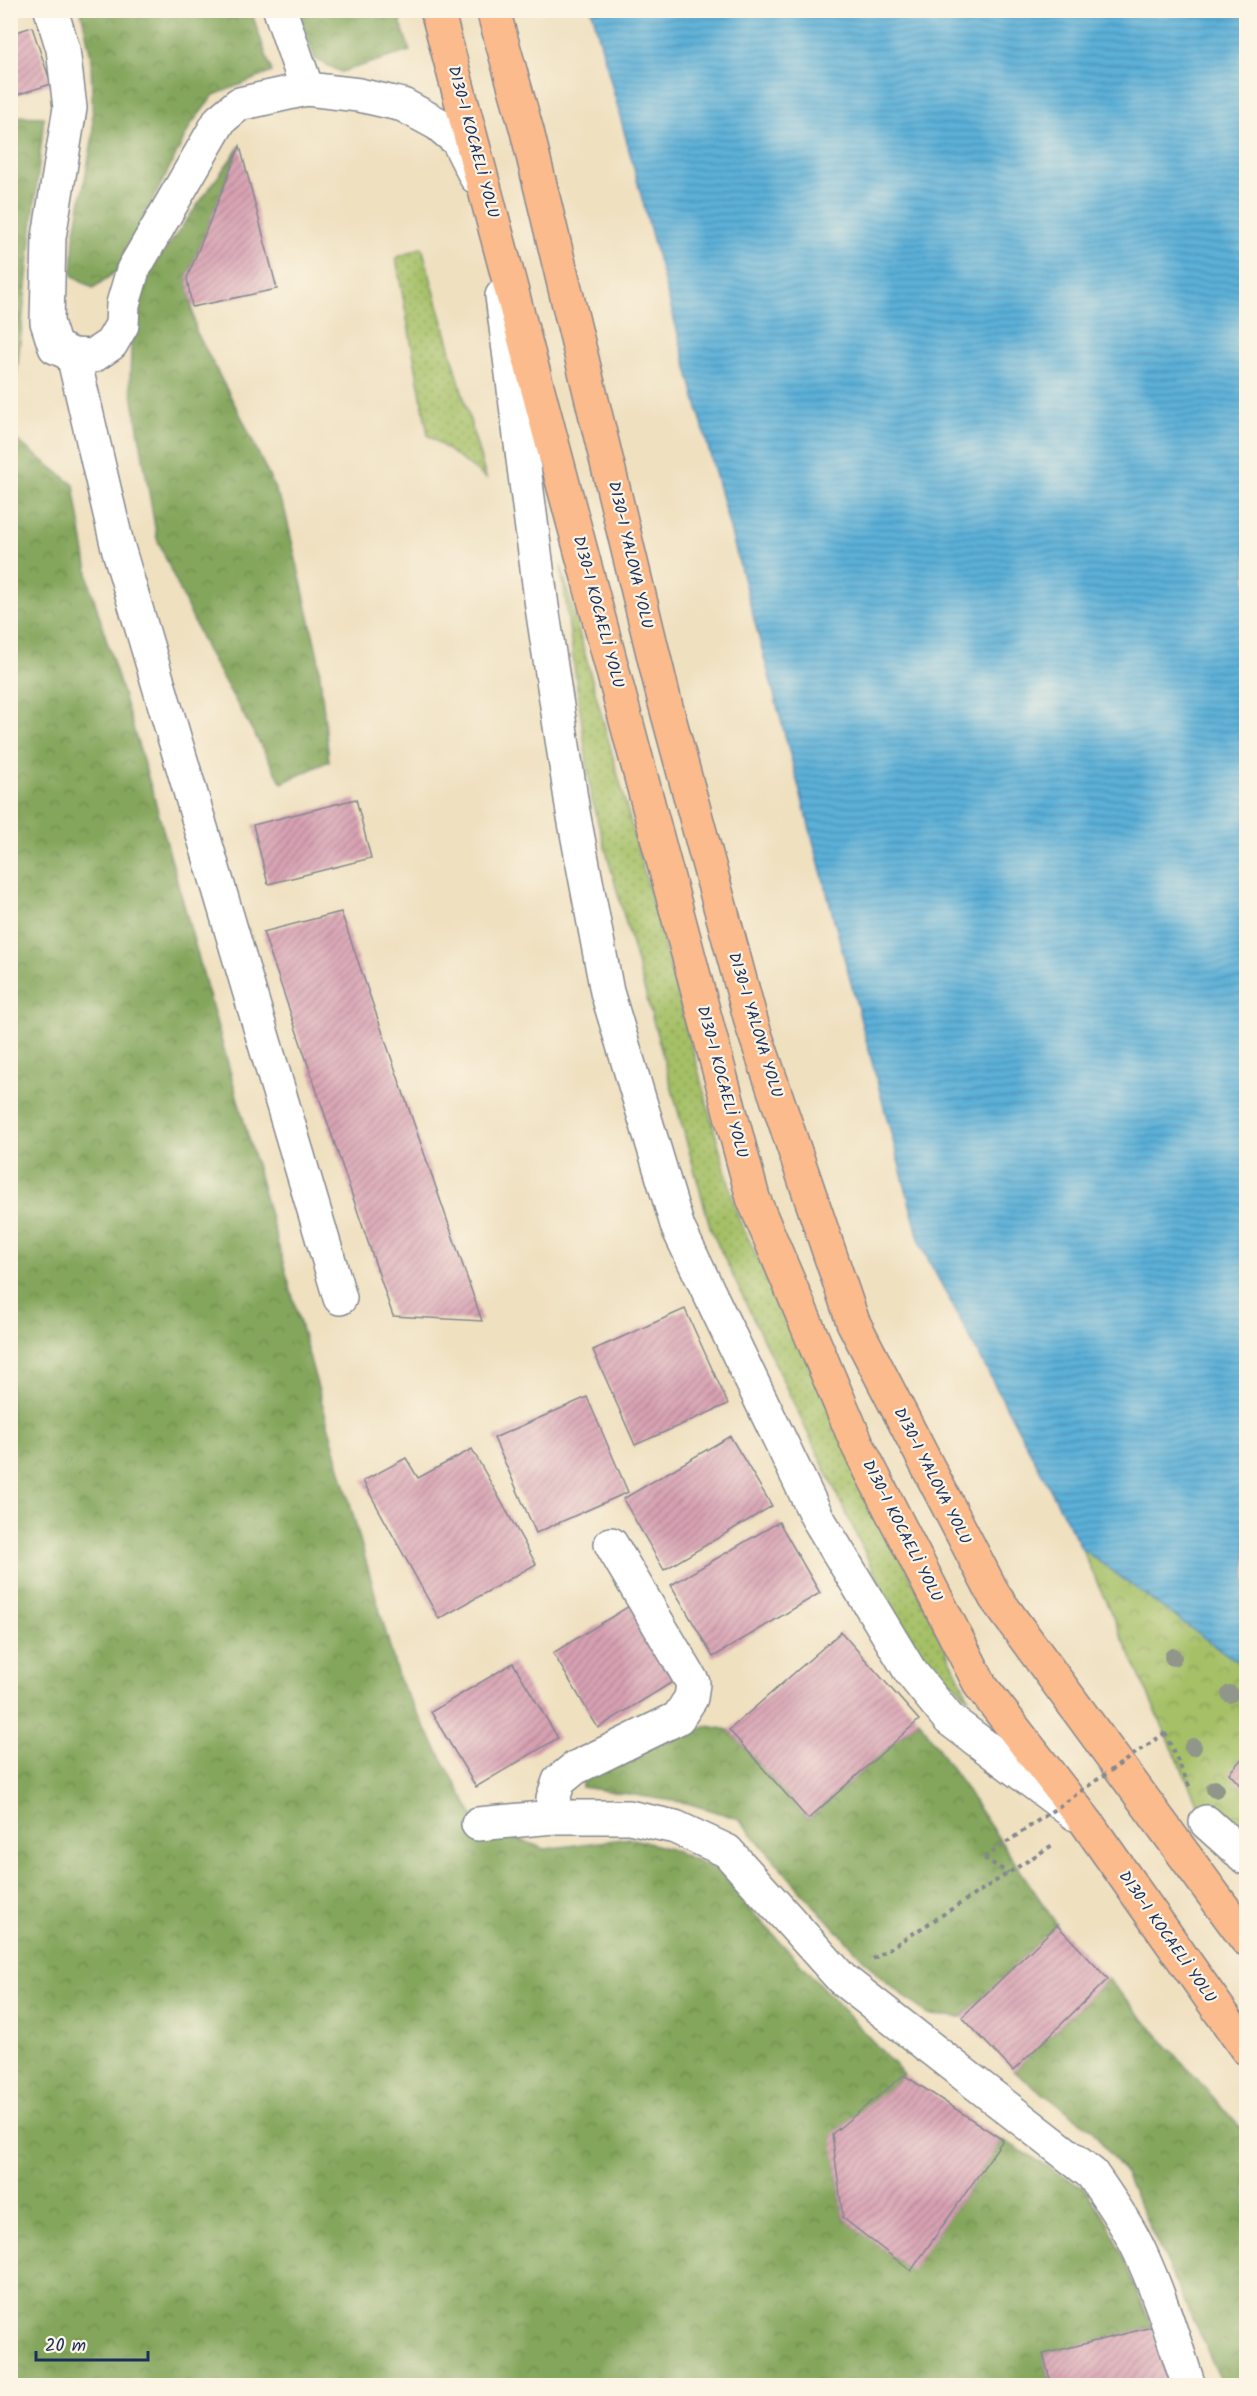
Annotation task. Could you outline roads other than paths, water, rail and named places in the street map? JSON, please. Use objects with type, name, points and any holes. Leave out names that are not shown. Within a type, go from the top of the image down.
[{"type":"highway","name":"D130-1 KOCAELİ YOLU","points":[[437,10],[753,1198],[858,1446],[981,1686],[1087,1823],[1246,2048]]},
{"type":"highway","name":"D130-1 YALOVA YOLU","points":[[493,10],[527,131],[665,703],[750,1017],[853,1322],[995,1598],[1246,1940]]},
{"type":"street","points":[[51,10],[63,49],[70,108],[49,237],[47,322],[55,347],[73,355],[93,356],[111,344],[122,325],[123,304],[133,270],[220,120],[239,104],[307,89],[358,95],[403,105],[438,124],[458,141],[491,207],[542,607],[573,812],[608,992],[678,1228],[817,1518],[910,1671],[949,1719],[1087,1823]]},
{"type":"street","points":[[280,10],[307,89]]},
{"type":"street","points":[[73,355],[117,544],[340,1298]]},
{"type":"street","points":[[553,1817],[553,1798],[559,1781],[575,1768],[678,1718],[691,1698],[693,1683],[611,1544]]},
{"type":"street","points":[[477,1824],[553,1817],[629,1817],[675,1827],[727,1851],[842,1979],[1092,2174],[1139,2250],[1189,2385]]},
{"type":"street","points":[[1206,1822],[1246,1858]]},
{"type":"water","points":[[592,11],[1246,11],[1246,1668],[1082,1549],[921,1246]]}]
